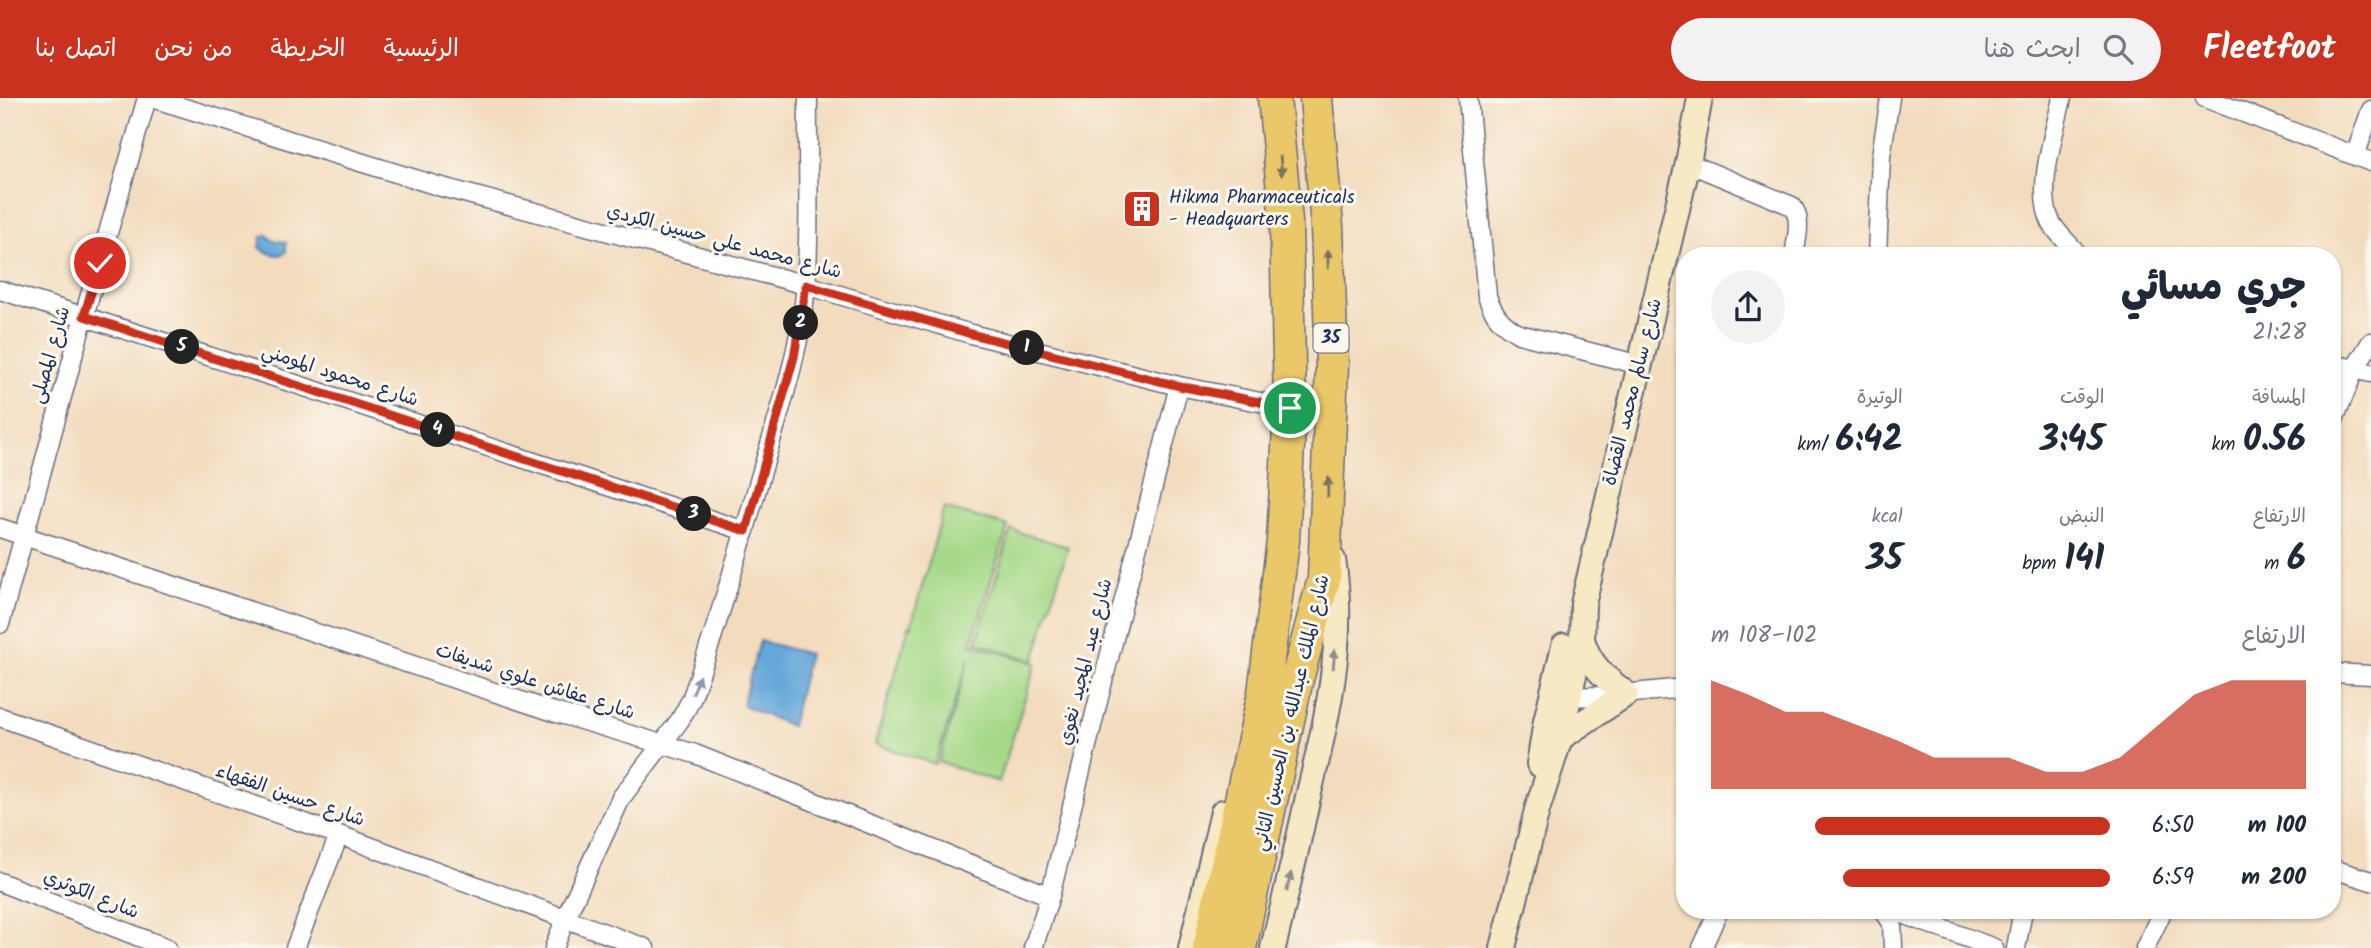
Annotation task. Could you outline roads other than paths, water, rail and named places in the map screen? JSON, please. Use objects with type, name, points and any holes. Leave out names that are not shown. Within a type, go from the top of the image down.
[{"type":"highway","name":"شارع الملك عبدالله بن الحسين الثاني","points":[[1209,948],[1264,693],[1283,541],[1290,408],[1286,221],[1275,98]]},
{"type":"highway","name":"شارع الملك عبدالله بن الحسين الثاني","points":[[1240,948],[1296,683],[1324,579],[1332,365],[1327,227],[1316,98]]},
{"type":"street","name":"شارع محمد علي حسين الكردي","points":[[150,98],[438,186],[806,285],[971,334],[1179,386],[1290,408]]},
{"type":"street","name":"شارع المصلى","points":[[0,624],[84,316],[150,98]]},
{"type":"street","points":[[554,948],[621,798],[691,700],[746,531],[794,357],[806,285],[808,98]]},
{"type":"street","points":[[1468,98],[1487,296],[1494,313],[1504,326],[1519,334],[1640,365]]},
{"type":"street","name":"شارع سالم محمد القضاة","points":[[1503,948],[1537,810],[1560,738],[1566,640],[1583,604],[1688,163],[1700,98]]},
{"type":"street","points":[[1877,247],[1881,156],[1890,98]]},
{"type":"street","points":[[2062,98],[2046,176],[2046,199],[2051,222],[2072,247]]},
{"type":"street","points":[[2205,98],[2223,101],[2363,159],[2371,110]]},
{"type":"street","points":[[1688,163],[1792,206],[1797,211],[1798,218],[1795,247]]},
{"type":"street","name":"شارع محمود المومني","points":[[0,290],[746,531]]},
{"type":"street","points":[[2341,408],[2363,371],[2371,342]]},
{"type":"street","points":[[2341,366],[2363,371]]},
{"type":"street","name":"شارع عبد المجيد نغوي","points":[[1033,948],[1050,896],[1179,386]]},
{"type":"street","points":[[1273,948],[1326,720],[1334,663],[1338,605],[1327,522]]},
{"type":"street","name":"شارع عفاش علوي شديفات","points":[[0,528],[554,712],[695,754],[1050,896]]},
{"type":"street","points":[[1191,948],[1247,711],[1269,596],[1283,541]]},
{"type":"street","name":"شارع سالم محمد القضاة","points":[[1537,810],[1539,767],[1582,639],[1583,604]]},
{"type":"street","points":[[1582,639],[1589,660],[1598,672],[1626,694]]},
{"type":"street","points":[[2341,673],[2371,675]]},
{"type":"street","points":[[1561,698],[1676,689]]},
{"type":"street","points":[[1560,738],[1626,694]]},
{"type":"street","name":"شارع حسين الفقهاء","points":[[0,717],[339,835],[645,948]]},
{"type":"street","points":[[295,948],[339,835]]},
{"type":"street","points":[[2341,872],[2371,881]]},
{"type":"street","name":"شارع الكوثري","points":[[0,881],[167,948]]},
{"type":"street","points":[[1702,948],[1715,919]]},
{"type":"street","points":[[1889,919],[1892,923],[1893,948]]},
{"type":"street","points":[[1916,919],[1994,948]]},
{"type":"street","points":[[2016,948],[2021,919]]},
{"type":"street","points":[[2145,948],[2158,919]]},
{"type":"water","points":[[267,235],[272,240],[286,242],[286,252],[275,255],[262,249],[262,236]]},
{"type":"water","points":[[760,641],[809,654],[791,726],[742,705]]},
{"type":"place","name":"Hikma Pharmaceuticals - Headquarters","points":[[1142,209]]}]
